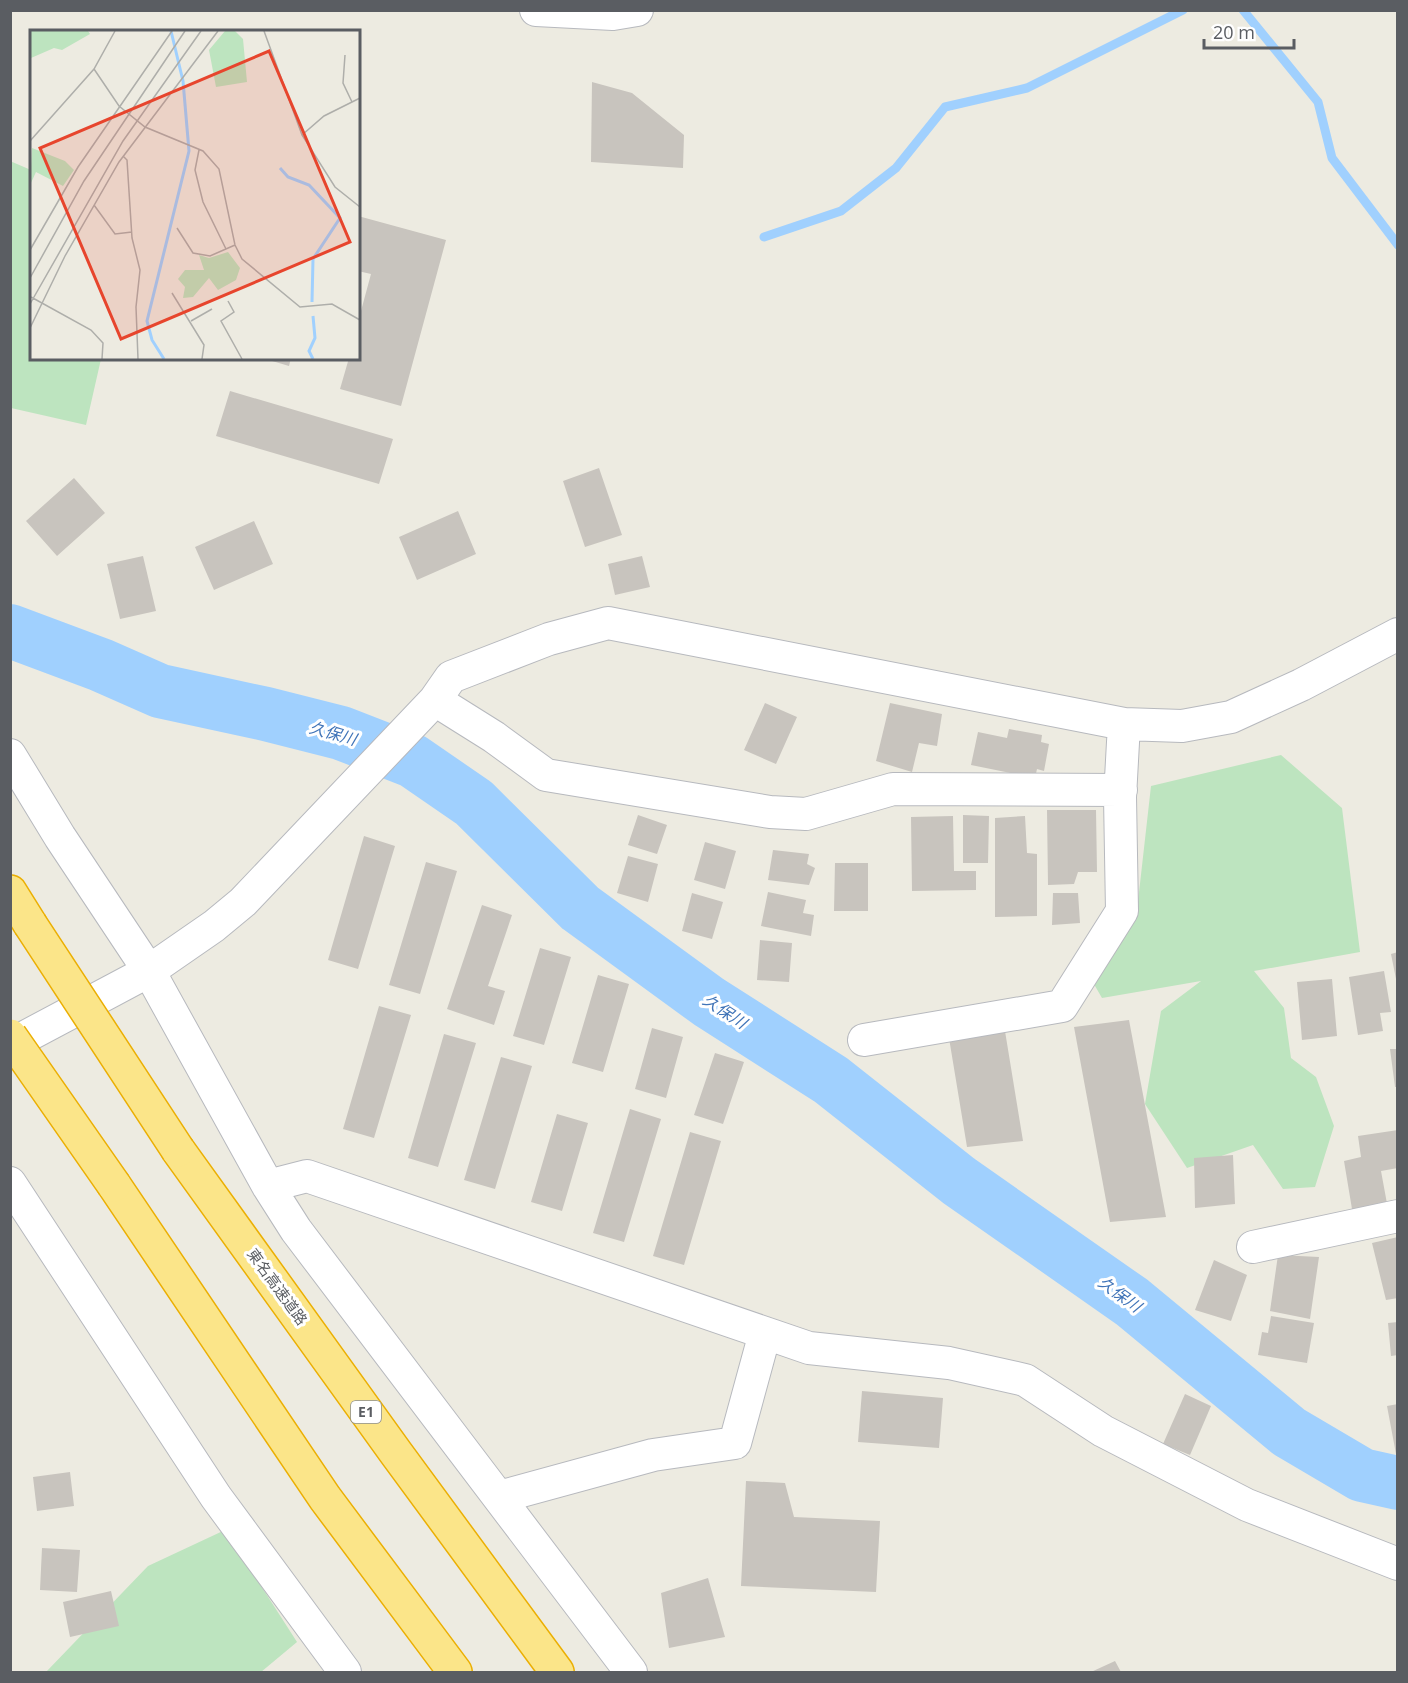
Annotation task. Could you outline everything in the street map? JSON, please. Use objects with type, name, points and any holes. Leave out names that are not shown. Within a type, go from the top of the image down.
[{"type":"highway","name":"東名高速道路","points":[[10,892],[178,1150],[389,1444],[557,1672]]},
{"type":"highway","points":[[10,1036],[114,1185],[325,1498],[455,1672]]},
{"type":"street","points":[[536,10],[621,12]]},
{"type":"street","points":[[10,1045],[149,971],[214,926],[243,902],[435,700],[451,677],[549,639],[608,623],[1124,724],[1182,726],[1231,717],[1301,685],[1398,634]]},
{"type":"street","points":[[435,700],[494,737],[546,775],[770,812],[806,814],[893,789],[1120,790]]},
{"type":"street","points":[[864,1040],[1062,1006],[1122,910],[1120,790],[1124,724]]},
{"type":"street","points":[[10,755],[60,837],[149,971],[268,1186],[296,1230],[631,1672]]},
{"type":"street","points":[[268,1186],[307,1176],[809,1348],[949,1363],[1025,1380],[1103,1431],[1247,1505],[1398,1564]]},
{"type":"street","points":[[10,1183],[216,1497],[345,1672]]},
{"type":"street","points":[[1253,1247],[1398,1216]]},
{"type":"street","points":[[499,1497],[653,1455],[735,1443],[765,1333]]},
{"type":"green space","points":[[10,161],[30,170],[30,360],[101,360],[86,425],[11,408]]},
{"type":"green space","points":[[1281,755],[1342,808],[1360,952],[1254,971],[1284,1008],[1291,1058],[1316,1077],[1334,1126],[1315,1187],[1283,1189],[1253,1145],[1187,1168],[1145,1104],[1161,1011],[1201,981],[1102,998],[1091,979],[1136,919],[1151,786]]},
{"type":"green space","points":[[225,1530],[297,1642],[261,1672],[46,1672],[148,1566]]},
{"type":"building","points":[[592,82],[632,93],[684,135],[683,168],[591,162]]},
{"type":"building","points":[[360,217],[446,240],[401,406],[340,389],[348,360],[360,360],[360,315],[371,274],[360,271]]},
{"type":"building","points":[[269,360],[290,360],[289,366]]},
{"type":"building","points":[[230,391],[393,439],[379,484],[216,436]]},
{"type":"building","points":[[599,468],[622,535],[585,547],[563,481]]},
{"type":"building","points":[[74,478],[105,513],[57,556],[26,521]]},
{"type":"building","points":[[458,511],[476,554],[417,580],[399,537]]},
{"type":"building","points":[[254,521],[273,564],[214,590],[195,547]]},
{"type":"building","points":[[143,556],[156,611],[120,619],[107,564]]},
{"type":"building","points":[[642,556],[650,587],[615,595],[608,564]]},
{"type":"building","points":[[765,703],[797,717],[776,764],[744,750]]},
{"type":"building","points":[[890,703],[942,714],[937,746],[919,743],[912,772],[876,761]]},
{"type":"building","points":[[1009,729],[1042,735],[1041,742],[1049,744],[1044,771],[1037,769],[1035,778],[971,765],[978,732],[1007,738]]},
{"type":"building","points":[[1047,810],[1096,810],[1097,872],[1078,872],[1074,884],[1048,885]]},
{"type":"building","points":[[638,815],[667,825],[657,854],[628,845]]},
{"type":"building","points":[[963,815],[989,816],[988,863],[963,863]]},
{"type":"building","points":[[953,816],[954,871],[976,871],[976,890],[912,891],[911,817]]},
{"type":"building","points":[[1025,816],[1027,853],[1037,854],[1037,916],[995,917],[995,818]]},
{"type":"building","points":[[364,836],[395,846],[358,969],[328,960]]},
{"type":"building","points":[[705,842],[736,851],[725,889],[694,880]]},
{"type":"building","points":[[773,850],[809,854],[807,864],[815,868],[809,885],[768,880]]},
{"type":"building","points":[[628,856],[658,864],[648,902],[617,893]]},
{"type":"building","points":[[426,862],[457,871],[420,994],[389,985]]},
{"type":"building","points":[[835,863],[868,863],[868,911],[834,911]]},
{"type":"building","points":[[768,892],[806,900],[803,913],[814,915],[811,936],[761,926]]},
{"type":"building","points":[[692,893],[723,902],[712,939],[682,931]]},
{"type":"building","points":[[1053,893],[1078,893],[1080,923],[1052,925]]},
{"type":"building","points":[[482,905],[512,915],[488,986],[505,991],[494,1025],[447,1009]]},
{"type":"building","points":[[760,940],[792,943],[789,982],[757,980]]},
{"type":"building","points":[[540,948],[571,957],[544,1045],[513,1036]]},
{"type":"building","points":[[1398,952],[1398,979],[1396,979],[1391,954]]},
{"type":"building","points":[[1384,971],[1391,1012],[1380,1013],[1383,1031],[1358,1035],[1349,977]]},
{"type":"building","points":[[598,975],[629,984],[603,1072],[572,1063]]},
{"type":"building","points":[[1332,979],[1337,1036],[1302,1040],[1297,982]]},
{"type":"building","points":[[379,1006],[411,1015],[374,1138],[343,1129]]},
{"type":"building","points":[[1129,1020],[1166,1217],[1110,1222],[1074,1027]]},
{"type":"building","points":[[1004,1025],[1023,1141],[967,1147],[949,1038]]},
{"type":"building","points":[[652,1028],[683,1037],[666,1098],[635,1089]]},
{"type":"building","points":[[444,1034],[476,1043],[438,1167],[408,1158]]},
{"type":"building","points":[[1390,1049],[1398,1049],[1398,1087],[1395,1087]]},
{"type":"building","points":[[715,1053],[744,1062],[723,1124],[694,1115]]},
{"type":"building","points":[[501,1057],[532,1066],[495,1189],[464,1180]]},
{"type":"building","points":[[630,1109],[661,1119],[624,1242],[593,1233]]},
{"type":"building","points":[[557,1114],[588,1123],[562,1211],[531,1202]]},
{"type":"building","points":[[1398,1130],[1398,1168],[1381,1171],[1388,1209],[1353,1215],[1344,1161],[1361,1157],[1358,1136]]},
{"type":"building","points":[[690,1132],[721,1141],[684,1265],[653,1256]]},
{"type":"building","points":[[1233,1155],[1235,1204],[1195,1208],[1194,1158]]},
{"type":"building","points":[[1398,1237],[1398,1298],[1386,1300],[1372,1243]]},
{"type":"building","points":[[1278,1255],[1319,1257],[1310,1319],[1270,1311]]},
{"type":"building","points":[[1214,1260],[1247,1275],[1231,1321],[1195,1310]]},
{"type":"building","points":[[1271,1316],[1314,1323],[1307,1363],[1258,1355],[1262,1332],[1268,1333]]},
{"type":"building","points":[[1398,1322],[1398,1355],[1391,1356],[1388,1323]]},
{"type":"building","points":[[862,1391],[943,1398],[939,1448],[858,1442]]},
{"type":"building","points":[[1185,1394],[1211,1406],[1190,1455],[1163,1444]]},
{"type":"building","points":[[1398,1404],[1398,1454],[1396,1454],[1387,1406]]},
{"type":"building","points":[[70,1472],[74,1506],[37,1511],[33,1477]]},
{"type":"building","points":[[746,1481],[785,1483],[794,1517],[880,1521],[876,1592],[741,1586]]},
{"type":"building","points":[[42,1548],[80,1550],[77,1592],[40,1590]]},
{"type":"building","points":[[708,1578],[725,1637],[669,1648],[661,1593]]},
{"type":"building","points":[[111,1591],[119,1626],[70,1637],[63,1602]]},
{"type":"building","points":[[1115,1661],[1121,1672],[1091,1672]]},
{"type":"waterway","points":[[764,237],[841,211],[896,168],[945,107],[1027,88],[1183,10]]},
{"type":"waterway","points":[[1243,10],[1318,102],[1332,158],[1398,245]]},
{"type":"waterway","name":"久保川","points":[[10,631],[101,665],[160,691],[341,733],[413,761],[474,803],[580,908],[709,1002],[831,1080],[959,1181],[1132,1302],[1289,1432],[1362,1475],[1398,1483]]}]
